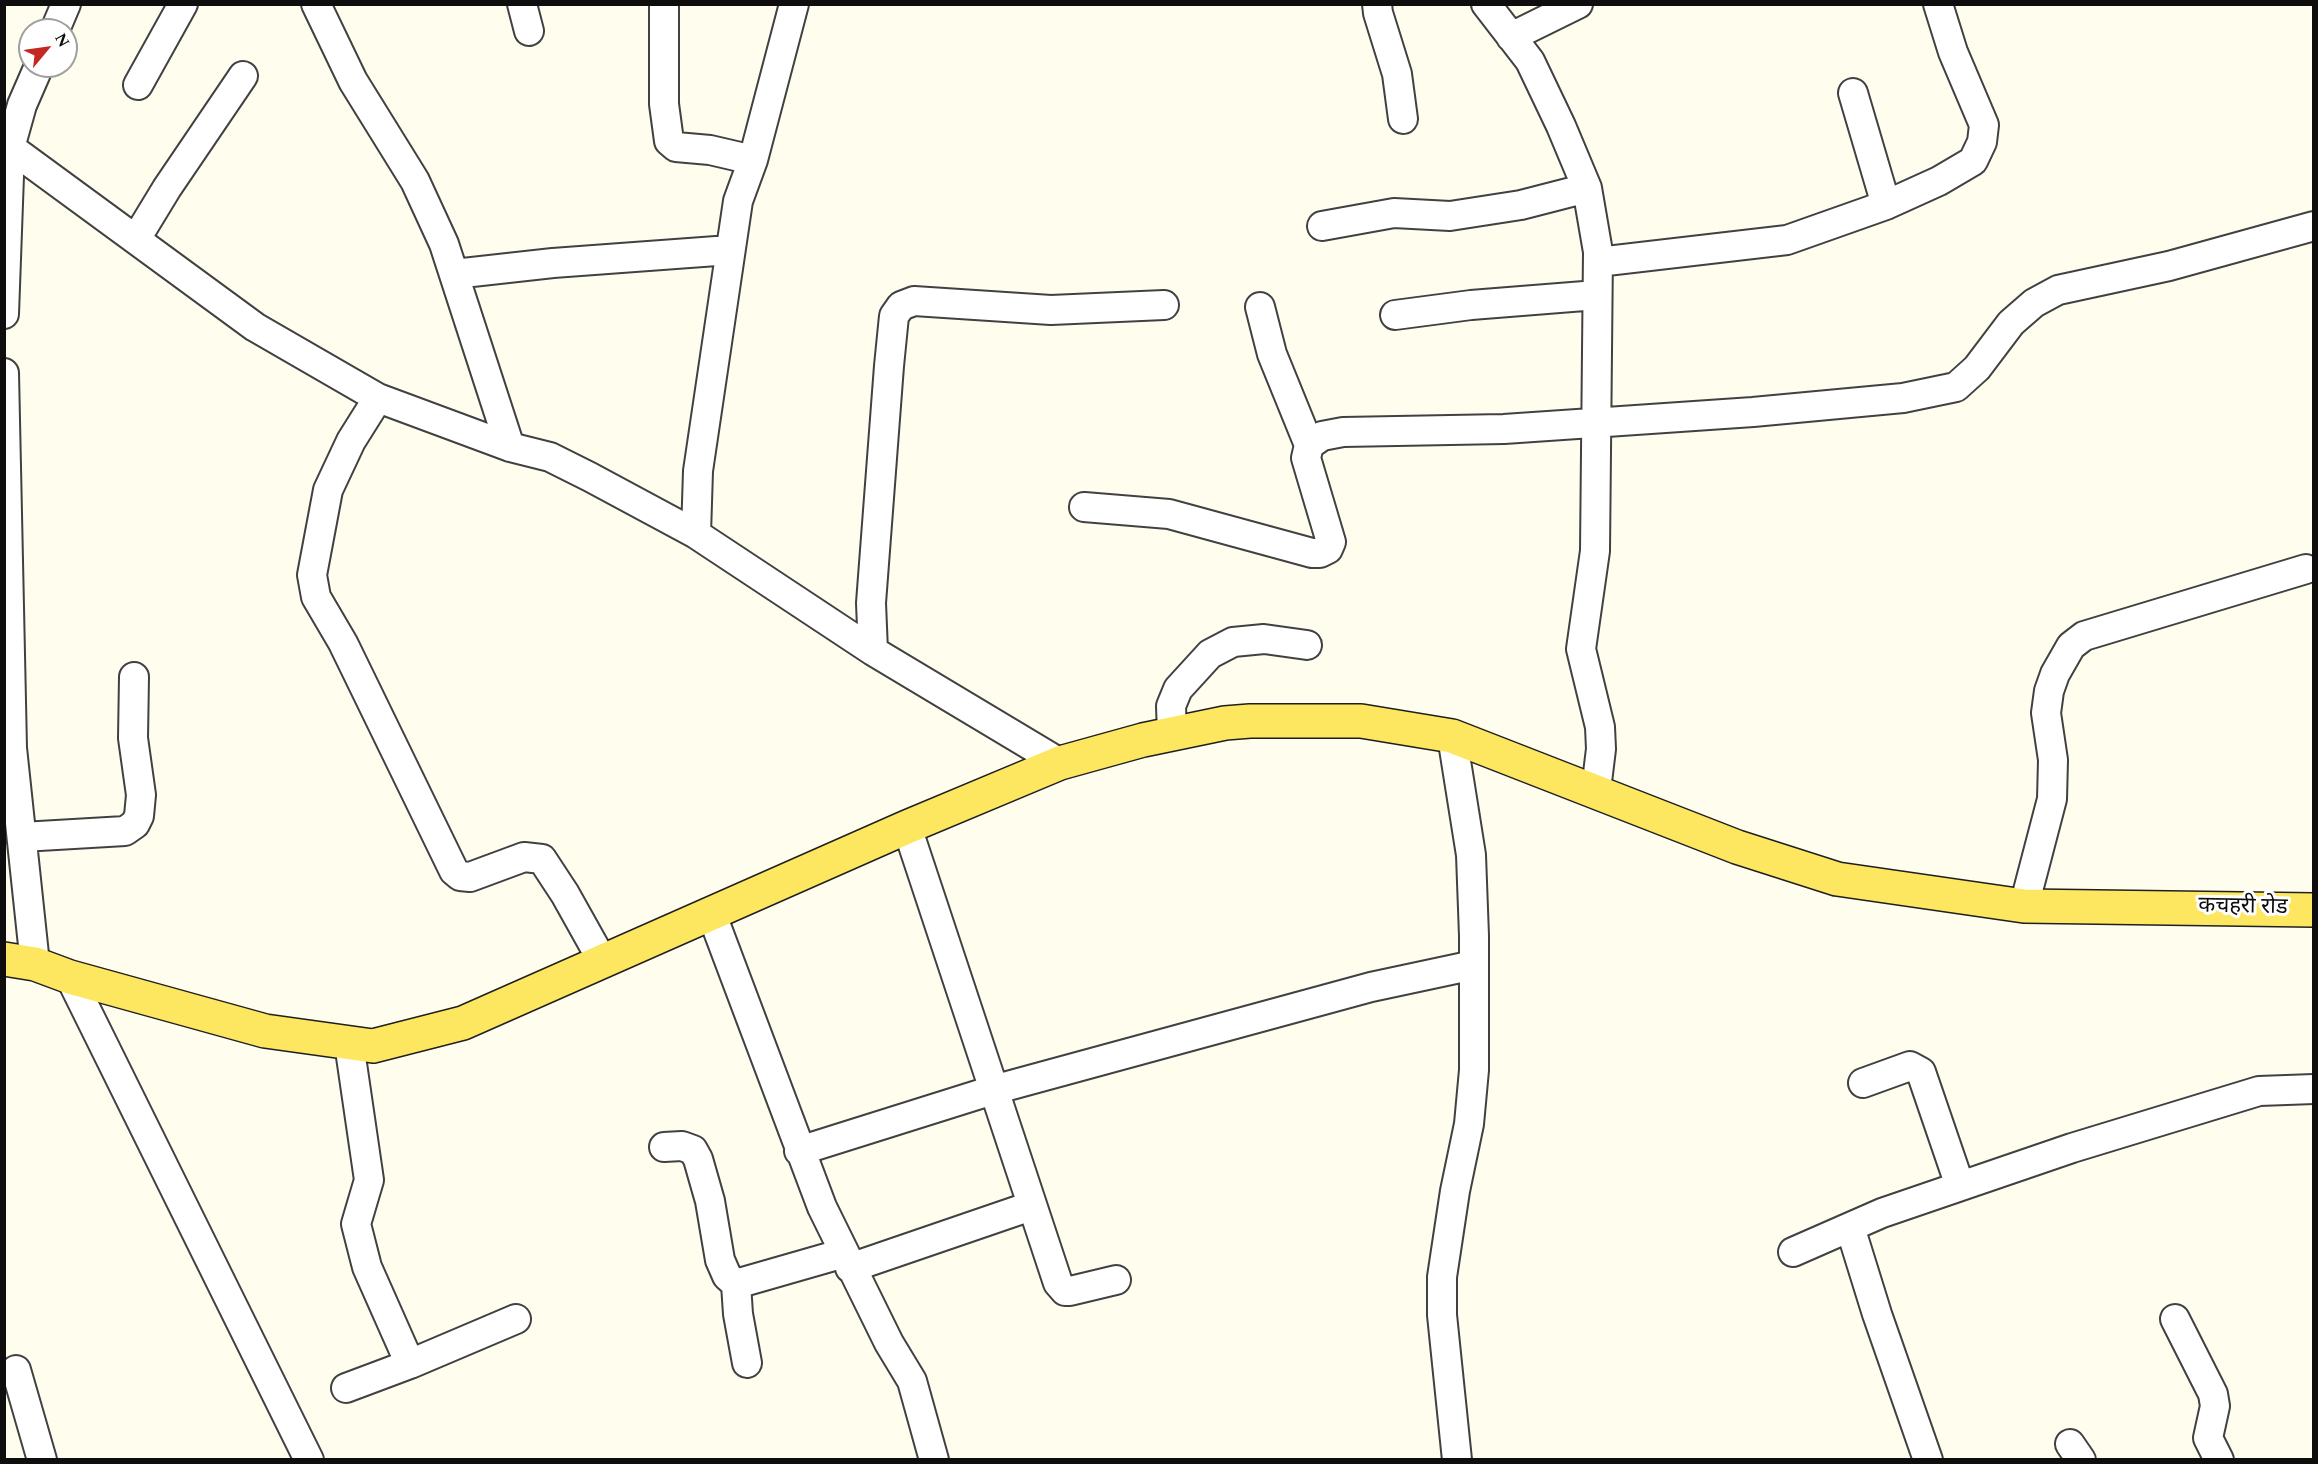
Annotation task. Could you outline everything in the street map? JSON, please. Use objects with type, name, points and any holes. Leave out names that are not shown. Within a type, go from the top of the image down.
[{"type":"main road","name":"कचहरी रोड","points":[[20,961],[265,1031],[373,1047],[463,1023],[712,915],[907,826],[1060,763],[1225,723],[1350,721],[1452,736],[1596,790],[1737,847],[1837,879],[2024,906],[2313,910]]},
{"type":"street","points":[[60,18],[66,4]]},
{"type":"street","points":[[138,85],[183,4]]},
{"type":"street","points":[[664,4],[664,104],[669,141],[676,147],[710,150],[753,160]]},
{"type":"street","points":[[696,534],[698,471],[738,201],[753,160],[794,4]]},
{"type":"street","points":[[1377,4],[1397,74],[1403,119]]},
{"type":"street","points":[[1486,4],[1530,62],[1587,188],[1598,262],[1595,550],[1581,650],[1600,727],[1601,749],[1596,790]]},
{"type":"street","points":[[1511,38],[1578,4]]},
{"type":"street","points":[[1598,262],[1787,240],[1816,232],[1886,205],[1939,181],[1973,161],[1982,142],[1984,125],[1953,52],[1938,4]]},
{"type":"street","points":[[326,7],[353,81],[415,181],[454,274],[510,447]]},
{"type":"street","points":[[136,239],[167,188],[243,76]]},
{"type":"street","points":[[4,314],[6,146],[34,78]]},
{"type":"street","points":[[1853,93],[1886,205]]},
{"type":"street","points":[[6,146],[255,327],[378,398],[510,447],[550,457],[696,534],[873,651],[1060,763]]},
{"type":"street","points":[[1322,226],[1394,213],[1450,216],[1521,205],[1587,188]]},
{"type":"street","points":[[1309,444],[1322,436],[1343,432],[1597,424],[1892,399],[1956,387],[1977,368],[2011,323],[2034,303],[2058,290],[2169,266],[2313,226]]},
{"type":"street","points":[[454,274],[553,263],[730,250]]},
{"type":"street","points":[[1395,315],[1597,295]]},
{"type":"street","points":[[873,651],[871,603],[894,316],[901,306],[914,302],[1051,310],[1164,305]]},
{"type":"street","points":[[1084,507],[1169,514],[1312,554],[1328,549],[1331,542],[1306,458],[1309,444],[1272,354],[1260,307]]},
{"type":"street","points":[[4,373],[8,747],[22,837],[20,961]]},
{"type":"street","points":[[378,398],[351,441],[328,490],[312,575],[316,597],[343,643],[454,872],[460,876],[470,877],[524,857],[542,859],[566,894],[603,962]]},
{"type":"street","points":[[2024,906],[2052,800],[2053,760],[2046,713],[2049,691],[2055,674],[2071,646],[2084,636],[2306,569]]},
{"type":"street","points":[[1173,734],[1171,705],[1178,689],[1210,654],[1233,642],[1263,639],[1307,645]]},
{"type":"street","points":[[22,837],[125,831],[135,824],[139,816],[141,795],[133,738],[134,677]]},
{"type":"street","points":[[1452,736],[1471,855],[1474,965],[1474,1070],[1469,1125],[1453,1202],[1442,1277],[1442,1315],[1457,1460]]},
{"type":"street","points":[[907,826],[944,933],[1031,1206],[1061,1288],[1070,1291],[1116,1280]]},
{"type":"street","points":[[712,915],[799,1151],[847,1261],[889,1343],[912,1381],[934,1460]]},
{"type":"street","points":[[799,1151],[993,1090],[1371,987],[1474,965]]},
{"type":"street","points":[[70,977],[309,1460]]},
{"type":"street","points":[[349,1043],[369,1180],[356,1224],[367,1267],[410,1364]]},
{"type":"street","points":[[1863,1083],[1910,1066],[1921,1072],[1960,1186]]},
{"type":"street","points":[[1793,1252],[1851,1227],[1960,1186],[2083,1145],[2259,1092],[2313,1089]]},
{"type":"street","points":[[664,1147],[682,1146],[693,1150],[698,1159],[710,1201],[720,1260],[727,1276],[736,1284],[738,1314],[747,1363]]},
{"type":"street","points":[[736,1284],[847,1261],[1031,1206]]},
{"type":"street","points":[[1851,1227],[1877,1314],[1928,1460]]},
{"type":"street","points":[[346,1388],[410,1364],[516,1319]]},
{"type":"street","points":[[2175,1319],[2216,1406],[2208,1438],[2219,1460]]},
{"type":"street","points":[[16,1371],[42,1460]]}]
